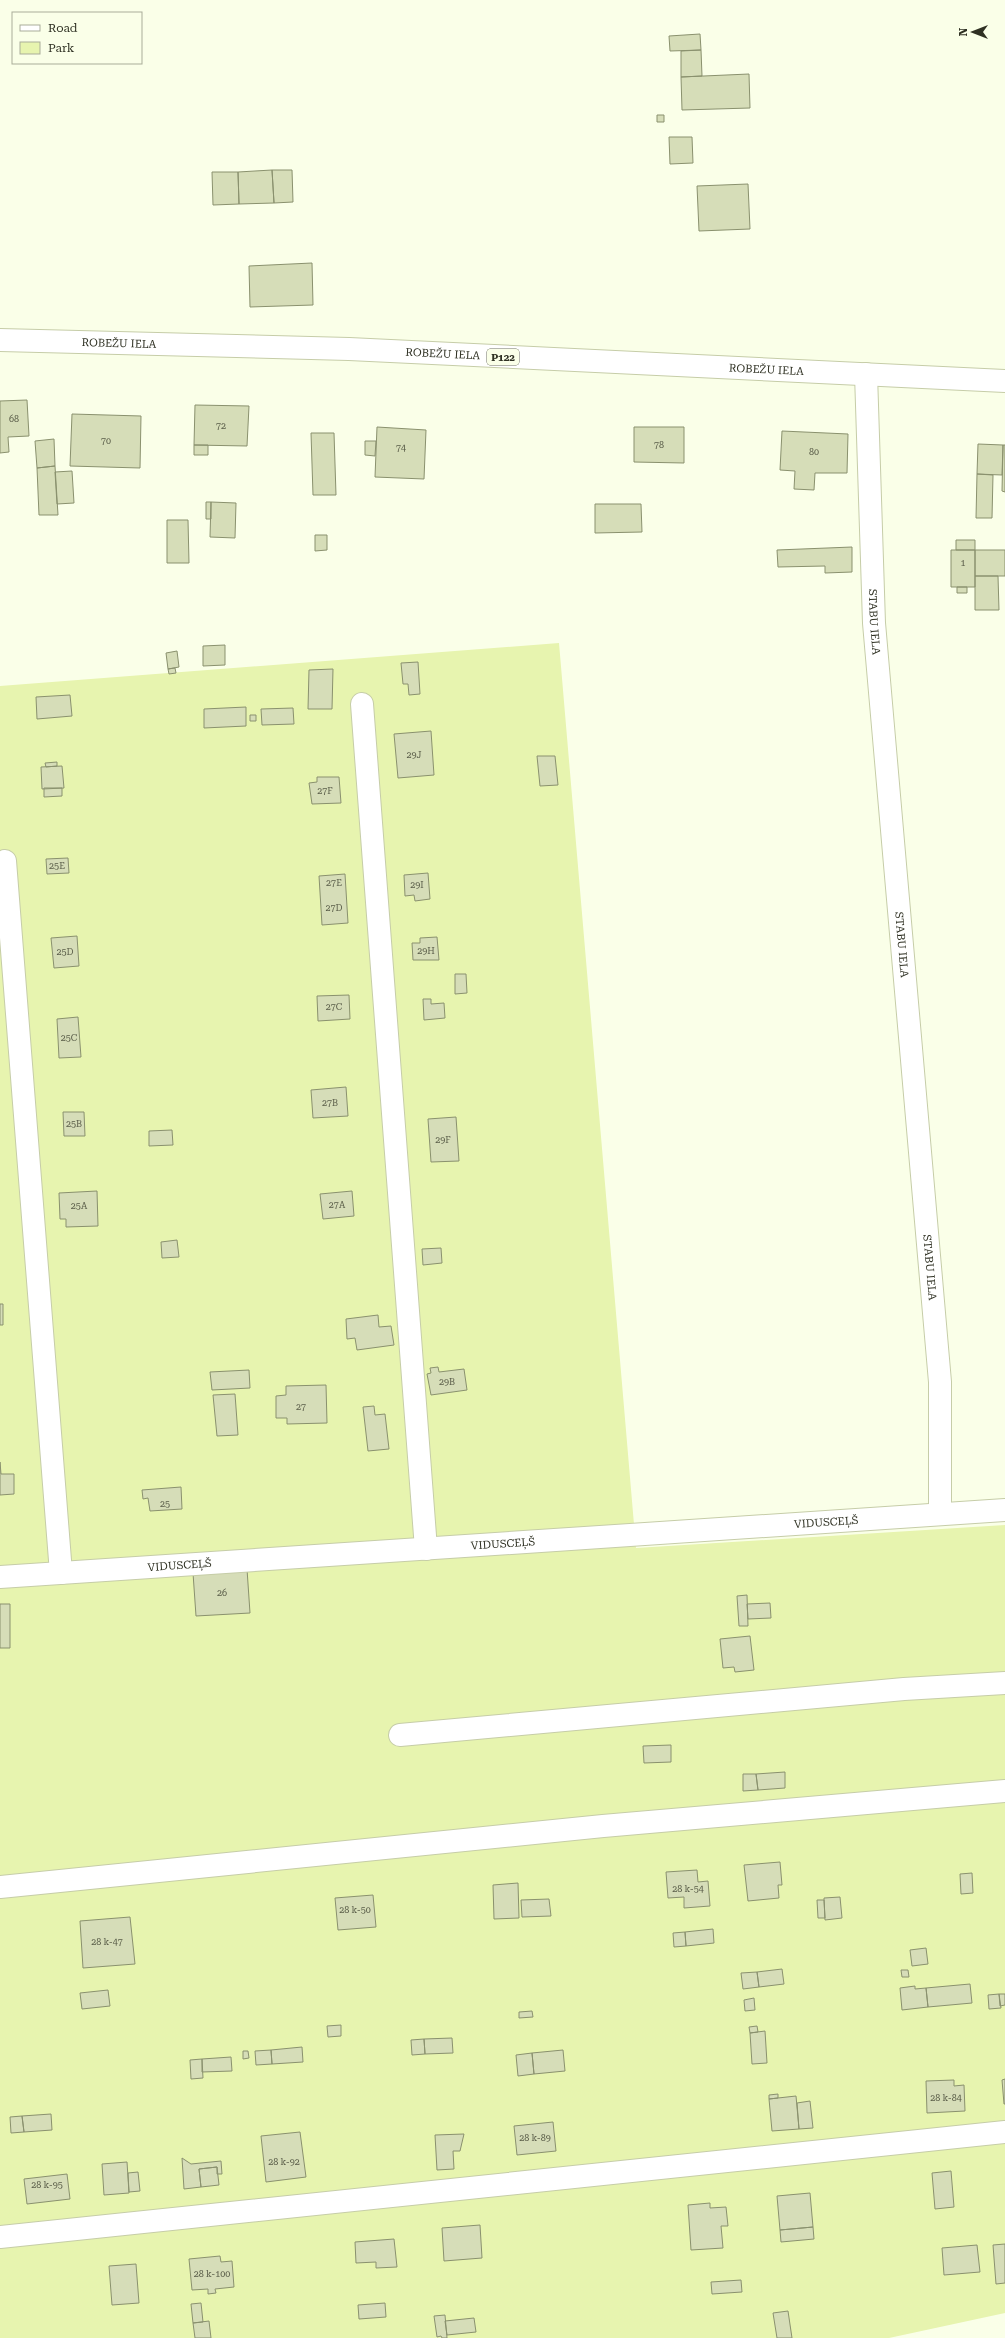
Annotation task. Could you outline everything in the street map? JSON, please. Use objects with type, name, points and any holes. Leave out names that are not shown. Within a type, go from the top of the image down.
[{"type":"street","name":"ROBEŽU IELA","points":[[0,340],[349,349],[1005,381]]},
{"type":"street","name":"STABU IELA","points":[[866,374],[874,623],[940,1382],[940,1514]]},
{"type":"street","points":[[362,704],[426,1549]]},
{"type":"street","points":[[5,861],[61,1573]]},
{"type":"street","name":"VIDUSCEĻŠ","points":[[0,1577],[1005,1510]]},
{"type":"street","points":[[400,1735],[904,1689],[1005,1683]]},
{"type":"street","points":[[0,1886],[603,1826],[1005,1791]]},
{"type":"street","points":[[0,2238],[1005,2132]]},
{"type":"green space","points":[[559,643],[636,1548],[1005,1525],[1005,2313],[889,2338],[0,2338],[0,686]]},
{"type":"building","points":[[700,34],[701,50],[670,51],[669,36]]},
{"type":"building","points":[[701,50],[702,76],[681,77],[681,51]]},
{"type":"building","points":[[749,74],[750,108],[682,110],[681,77]]},
{"type":"building","points":[[657,115],[664,115],[664,122],[657,122]]},
{"type":"building","points":[[669,137],[692,137],[693,163],[670,164]]},
{"type":"building","points":[[272,170],[292,170],[293,202],[274,203]]},
{"type":"building","points":[[272,170],[274,203],[239,204],[238,172]]},
{"type":"building","points":[[212,172],[238,172],[239,204],[213,205]]},
{"type":"building","points":[[748,184],[750,229],[699,231],[697,186]]},
{"type":"building","points":[[312,263],[313,305],[250,307],[249,266]]},
{"type":"building","points":[[27,400],[29,436],[8,437],[9,452],[0,453],[0,401]]},
{"type":"building","points":[[195,405],[249,406],[247,446],[194,445]]},
{"type":"building","points":[[72,414],[141,416],[140,468],[70,466]]},
{"type":"building","points":[[377,427],[426,430],[424,479],[375,477]]},
{"type":"building","points":[[634,427],[684,427],[684,463],[634,462]]},
{"type":"building","points":[[782,431],[848,434],[847,473],[815,473],[814,490],[794,489],[795,471],[780,470]]},
{"type":"building","points":[[311,433],[334,433],[336,495],[313,495]]},
{"type":"building","points":[[54,439],[55,466],[37,468],[35,441]]},
{"type":"building","points":[[365,441],[376,441],[375,456],[365,455]]},
{"type":"building","points":[[978,444],[1003,445],[1002,475],[977,474]]},
{"type":"building","points":[[194,445],[208,445],[208,455],[194,455]]},
{"type":"building","points":[[1003,445],[1005,445],[1005,492],[1002,491]]},
{"type":"building","points":[[55,466],[58,515],[39,515],[37,468]]},
{"type":"building","points":[[72,471],[74,503],[57,504],[55,472]]},
{"type":"building","points":[[977,474],[993,475],[992,518],[976,518]]},
{"type":"building","points":[[206,502],[211,502],[211,519],[206,519]]},
{"type":"building","points":[[211,502],[236,503],[235,538],[210,537]]},
{"type":"building","points":[[595,504],[641,504],[642,532],[595,533]]},
{"type":"building","points":[[167,520],[188,520],[189,563],[167,563]]},
{"type":"building","points":[[315,535],[327,535],[327,550],[315,551]]},
{"type":"building","points":[[956,540],[975,540],[975,550],[956,550]]},
{"type":"building","points":[[852,547],[852,572],[825,573],[825,566],[778,567],[777,550]]},
{"type":"building","points":[[951,550],[975,550],[975,587],[951,587]]},
{"type":"building","points":[[975,550],[1005,550],[1005,576],[975,576]]},
{"type":"building","points":[[975,576],[998,576],[999,610],[975,610]]},
{"type":"building","points":[[957,587],[967,587],[967,593],[957,593]]},
{"type":"building","points":[[225,645],[225,665],[203,666],[203,646]]},
{"type":"building","points":[[177,651],[179,667],[168,669],[166,653]]},
{"type":"building","points":[[418,662],[420,694],[409,695],[408,684],[403,684],[401,663]]},
{"type":"building","points":[[175,668],[176,673],[169,674],[168,669]]},
{"type":"building","points":[[333,669],[332,709],[308,709],[309,670]]},
{"type":"building","points":[[70,695],[72,716],[37,719],[36,697]]},
{"type":"building","points":[[246,707],[246,726],[204,728],[204,709]]},
{"type":"building","points":[[293,708],[294,724],[262,725],[261,709]]},
{"type":"building","points":[[250,715],[256,715],[256,721],[250,721]]},
{"type":"building","points":[[431,731],[434,775],[398,778],[394,734]]},
{"type":"building","points":[[537,756],[555,756],[558,785],[540,786]]},
{"type":"building","points":[[57,762],[57,766],[46,767],[45,763]]},
{"type":"building","points":[[62,766],[64,788],[42,789],[41,767]]},
{"type":"building","points":[[317,777],[339,777],[341,803],[312,804],[309,783],[317,782]]},
{"type":"building","points":[[44,788],[62,788],[62,796],[44,797]]},
{"type":"building","points":[[68,858],[69,873],[47,874],[46,859]]},
{"type":"building","points":[[428,873],[430,899],[415,901],[414,895],[405,896],[404,875]]},
{"type":"building","points":[[345,874],[348,923],[322,925],[319,876]]},
{"type":"building","points":[[77,936],[79,966],[54,968],[51,938]]},
{"type":"building","points":[[437,937],[439,960],[413,960],[412,943],[420,943],[420,938]]},
{"type":"building","points":[[455,974],[466,974],[467,993],[455,994]]},
{"type":"building","points":[[349,995],[350,1019],[318,1021],[317,996]]},
{"type":"building","points":[[423,999],[431,999],[431,1004],[444,1003],[445,1018],[424,1020]]},
{"type":"building","points":[[78,1017],[81,1057],[59,1058],[57,1019]]},
{"type":"building","points":[[346,1087],[348,1116],[313,1118],[311,1090]]},
{"type":"building","points":[[63,1112],[84,1112],[85,1136],[64,1136]]},
{"type":"building","points":[[456,1117],[459,1161],[431,1162],[428,1119]]},
{"type":"building","points":[[172,1130],[173,1145],[149,1146],[149,1131]]},
{"type":"building","points":[[97,1191],[98,1226],[66,1227],[66,1219],[60,1219],[59,1193]]},
{"type":"building","points":[[352,1191],[354,1216],[323,1219],[320,1194]]},
{"type":"building","points":[[177,1240],[179,1257],[162,1258],[161,1242]]},
{"type":"building","points":[[441,1248],[442,1263],[423,1265],[422,1249]]},
{"type":"building","points":[[0,1304],[3,1304],[3,1325],[0,1325]]},
{"type":"building","points":[[378,1315],[379,1327],[391,1326],[394,1345],[357,1350],[355,1338],[347,1339],[346,1319]]},
{"type":"building","points":[[438,1367],[439,1372],[464,1369],[467,1390],[431,1395],[427,1374],[431,1373],[430,1368]]},
{"type":"building","points":[[249,1370],[250,1388],[212,1390],[210,1372]]},
{"type":"building","points":[[326,1385],[327,1423],[287,1424],[287,1418],[276,1418],[276,1396],[286,1395],[286,1386]]},
{"type":"building","points":[[235,1394],[238,1435],[217,1436],[213,1395]]},
{"type":"building","points":[[374,1406],[375,1415],[385,1414],[389,1449],[368,1451],[363,1407]]},
{"type":"building","points":[[0,1462],[1,1474],[14,1474],[14,1494],[0,1495]]},
{"type":"building","points":[[181,1487],[182,1509],[150,1511],[148,1498],[143,1499],[142,1490]]},
{"type":"building","points":[[247,1569],[250,1613],[196,1616],[193,1573]]},
{"type":"building","points":[[747,1595],[748,1626],[739,1626],[737,1596]]},
{"type":"building","points":[[770,1603],[771,1618],[748,1619],[747,1604]]},
{"type":"building","points":[[0,1604],[10,1604],[10,1648],[0,1648]]},
{"type":"building","points":[[750,1636],[754,1670],[735,1672],[734,1667],[723,1668],[720,1639]]},
{"type":"building","points":[[671,1745],[671,1762],[644,1763],[643,1746]]},
{"type":"building","points":[[785,1772],[785,1788],[758,1790],[756,1774]]},
{"type":"building","points":[[743,1774],[756,1774],[758,1790],[743,1791]]},
{"type":"building","points":[[780,1862],[782,1885],[778,1885],[779,1898],[748,1901],[744,1865]]},
{"type":"building","points":[[697,1870],[698,1882],[708,1881],[710,1906],[684,1908],[684,1897],[668,1898],[666,1872]]},
{"type":"building","points":[[972,1873],[973,1893],[961,1894],[960,1874]]},
{"type":"building","points":[[518,1883],[519,1918],[494,1919],[493,1885]]},
{"type":"building","points":[[373,1895],[376,1927],[338,1930],[335,1898]]},
{"type":"building","points":[[840,1897],[842,1918],[825,1920],[824,1898]]},
{"type":"building","points":[[549,1899],[551,1916],[522,1917],[521,1900]]},
{"type":"building","points":[[817,1900],[824,1900],[825,1918],[818,1918]]},
{"type":"building","points":[[130,1917],[135,1964],[83,1968],[80,1921]]},
{"type":"building","points":[[713,1929],[714,1943],[686,1946],[685,1932]]},
{"type":"building","points":[[685,1932],[686,1946],[674,1947],[673,1933]]},
{"type":"building","points":[[926,1948],[928,1964],[912,1966],[910,1950]]},
{"type":"building","points":[[782,1969],[784,1984],[759,1987],[757,1972]]},
{"type":"building","points":[[901,1970],[908,1970],[909,1977],[902,1977]]},
{"type":"building","points":[[757,1972],[759,1987],[743,1989],[741,1973]]},
{"type":"building","points":[[970,1984],[972,2003],[928,2007],[926,1988]]},
{"type":"building","points":[[915,1986],[915,1989],[926,1988],[928,2007],[902,2010],[900,1988]]},
{"type":"building","points":[[108,1990],[110,2006],[82,2009],[80,1993]]},
{"type":"building","points":[[999,1994],[1001,2008],[989,2009],[988,1995]]},
{"type":"building","points":[[999,1994],[1005,1994],[1005,2005],[1000,2006]]},
{"type":"building","points":[[754,1998],[755,2010],[745,2011],[744,2000]]},
{"type":"building","points":[[532,2011],[533,2017],[519,2018],[519,2012]]},
{"type":"building","points":[[341,2025],[341,2036],[328,2037],[327,2026]]},
{"type":"building","points":[[757,2026],[758,2032],[750,2033],[749,2027]]},
{"type":"building","points":[[765,2031],[767,2063],[752,2064],[750,2033]]},
{"type":"building","points":[[452,2038],[453,2053],[425,2054],[424,2039]]},
{"type":"building","points":[[424,2039],[425,2054],[412,2055],[411,2040]]},
{"type":"building","points":[[302,2047],[303,2062],[272,2064],[271,2050]]},
{"type":"building","points":[[271,2050],[272,2064],[256,2065],[255,2051]]},
{"type":"building","points":[[563,2050],[565,2071],[534,2074],[532,2053]]},
{"type":"building","points":[[243,2051],[248,2051],[249,2058],[243,2059]]},
{"type":"building","points":[[532,2053],[534,2074],[518,2076],[516,2055]]},
{"type":"building","points":[[231,2057],[232,2071],[202,2072],[202,2059]]},
{"type":"building","points":[[202,2059],[203,2078],[191,2079],[190,2060]]},
{"type":"building","points":[[1005,2079],[1005,2104],[1004,2104],[1002,2080]]},
{"type":"building","points":[[954,2080],[954,2086],[964,2085],[965,2111],[927,2113],[926,2081]]},
{"type":"building","points":[[778,2094],[778,2098],[769,2099],[769,2095]]},
{"type":"building","points":[[796,2096],[799,2129],[772,2131],[769,2099]]},
{"type":"building","points":[[810,2101],[813,2128],[799,2129],[797,2103]]},
{"type":"building","points":[[51,2114],[52,2130],[24,2132],[22,2116]]},
{"type":"building","points":[[22,2116],[24,2132],[11,2133],[10,2117]]},
{"type":"building","points":[[553,2122],[556,2151],[517,2155],[514,2126]]},
{"type":"building","points":[[300,2132],[306,2177],[266,2182],[261,2136]]},
{"type":"building","points":[[464,2134],[460,2151],[453,2151],[454,2169],[437,2170],[435,2135]]},
{"type":"building","points":[[182,2158],[191,2164],[221,2161],[222,2174],[217,2174],[217,2167],[199,2169],[201,2187],[184,2189]]},
{"type":"building","points":[[127,2162],[129,2193],[104,2195],[102,2164]]},
{"type":"building","points":[[217,2167],[219,2185],[201,2187],[199,2169]]},
{"type":"building","points":[[951,2171],[954,2207],[935,2209],[932,2173]]},
{"type":"building","points":[[138,2172],[140,2191],[129,2192],[128,2173]]},
{"type":"building","points":[[67,2174],[70,2199],[27,2204],[24,2179]]},
{"type":"building","points":[[810,2193],[813,2227],[780,2230],[777,2196]]},
{"type":"building","points":[[710,2203],[710,2208],[726,2207],[728,2226],[721,2226],[723,2248],[691,2250],[688,2205]]},
{"type":"building","points":[[480,2225],[482,2258],[444,2261],[442,2228]]},
{"type":"building","points":[[813,2227],[814,2239],[781,2242],[780,2230]]},
{"type":"building","points":[[394,2239],[397,2267],[376,2268],[376,2262],[356,2263],[355,2242]]},
{"type":"building","points":[[1005,2244],[1005,2283],[996,2284],[993,2245]]},
{"type":"building","points":[[977,2245],[980,2272],[944,2275],[942,2248]]},
{"type":"building","points":[[220,2256],[221,2262],[232,2261],[234,2287],[215,2289],[216,2293],[208,2294],[208,2289],[192,2290],[189,2259]]},
{"type":"building","points":[[136,2264],[139,2303],[112,2305],[109,2266]]},
{"type":"building","points":[[741,2280],[742,2292],[712,2294],[711,2282]]},
{"type":"building","points":[[201,2303],[203,2322],[193,2323],[191,2304]]},
{"type":"building","points":[[385,2303],[386,2317],[359,2319],[358,2305]]},
{"type":"building","points":[[788,2311],[792,2338],[777,2338],[773,2313]]},
{"type":"building","points":[[445,2315],[447,2338],[442,2338],[441,2336],[437,2337],[434,2316]]},
{"type":"building","points":[[474,2318],[476,2332],[447,2335],[445,2321]]},
{"type":"building","points":[[209,2321],[211,2338],[195,2338],[193,2323]]}]
